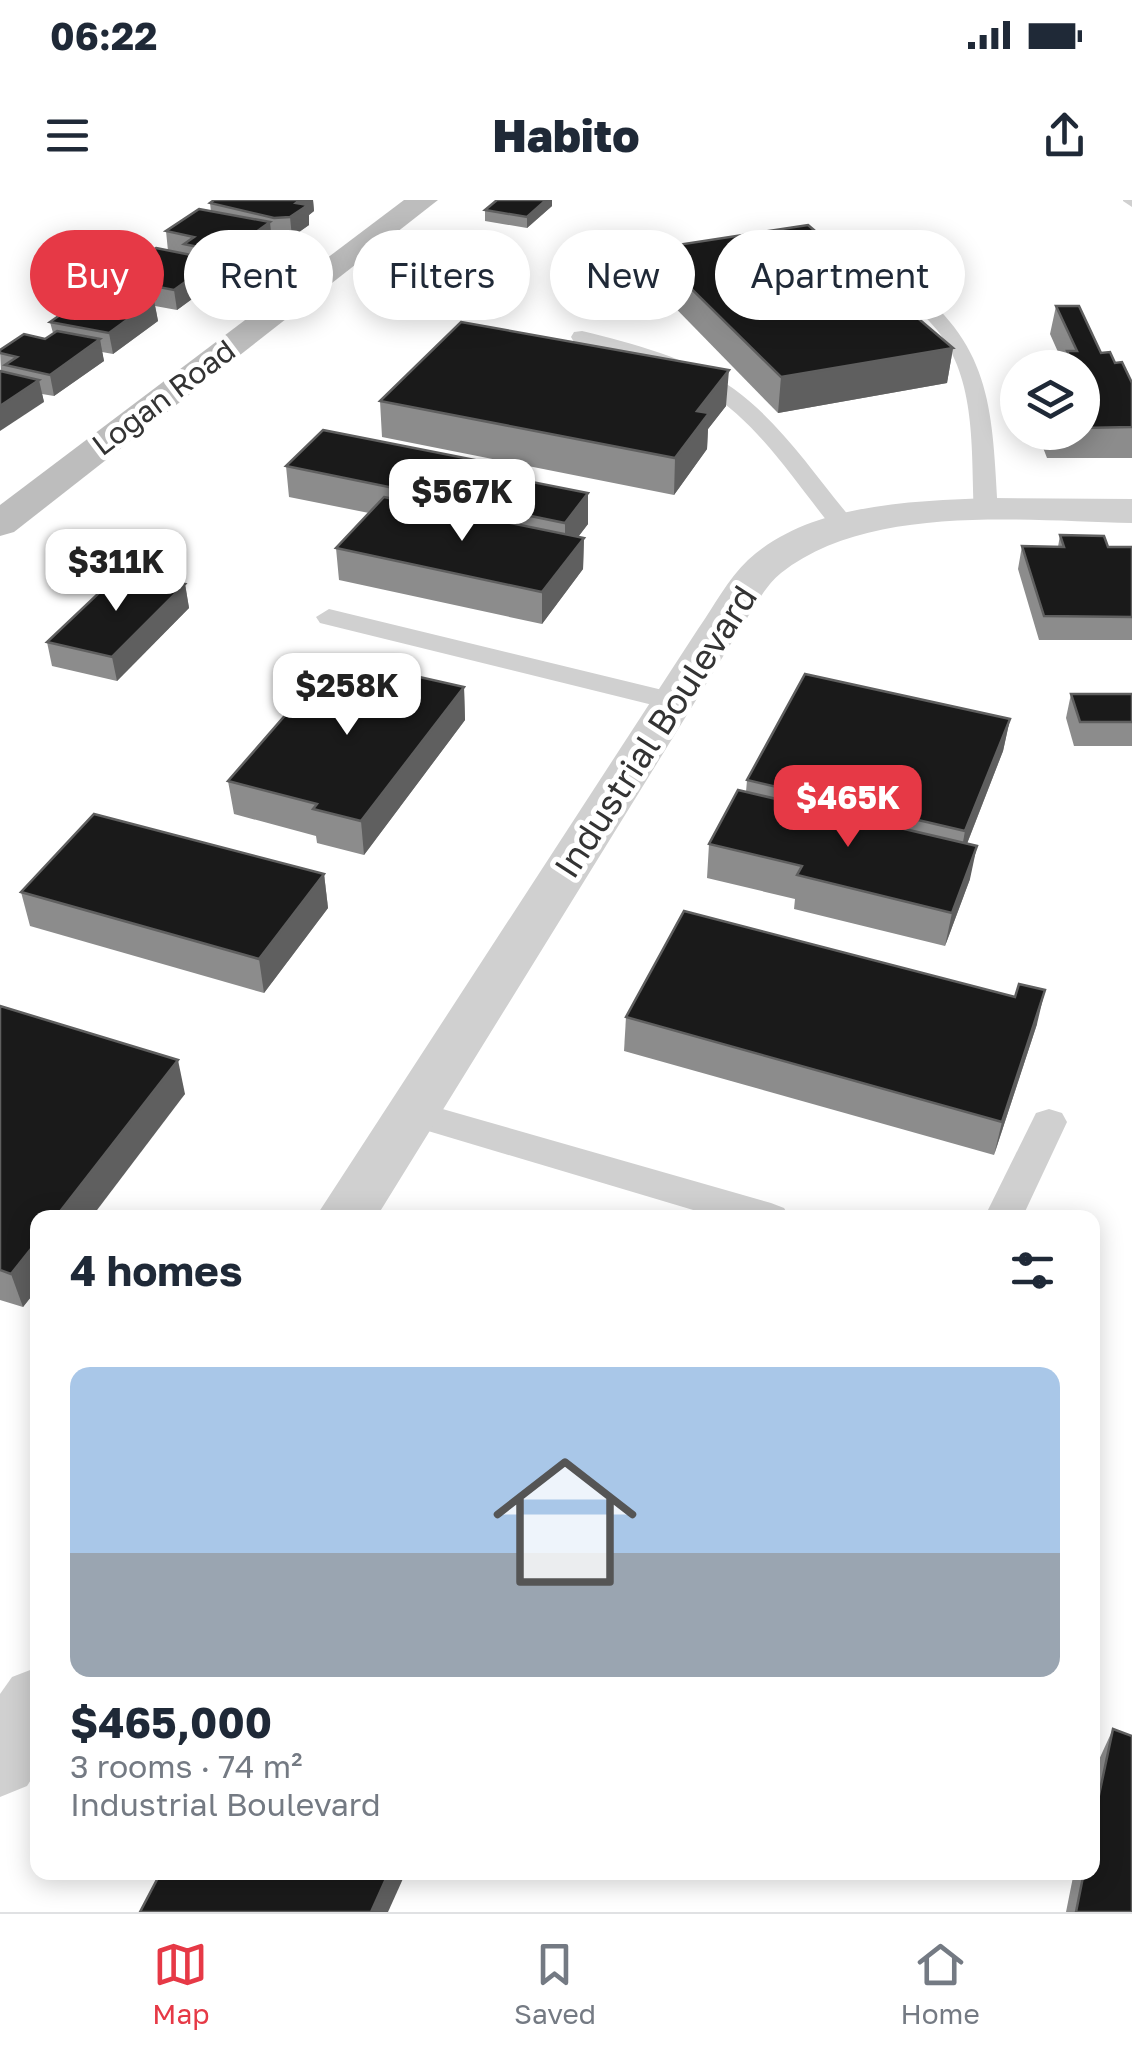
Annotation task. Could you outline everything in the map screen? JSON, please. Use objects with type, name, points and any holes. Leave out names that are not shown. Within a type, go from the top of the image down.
[{"type":"street","name":"Logan Road","points":[[0,524],[423,200]]},
{"type":"street","name":"Industrial Boulevard","points":[[350,1210],[673,701],[765,566],[808,538],[868,519],[1132,510]]},
{"type":"street","points":[[0,1760],[30,1714]]},
{"type":"lane","points":[[939,320],[964,354],[978,392],[986,512]]},
{"type":"lane","points":[[582,337],[724,392],[748,414],[845,526]]},
{"type":"lane","points":[[329,616],[673,701]]},
{"type":"lane","points":[[412,1113],[745,1210]]},
{"type":"lane","points":[[1007,1210],[1048,1122]]},
{"type":"building","points":[[300,200],[296,203],[308,205],[290,217],[274,218],[210,203]]},
{"type":"building","points":[[497,200],[546,200],[527,217],[485,210]]},
{"type":"building","points":[[199,209],[270,222],[259,230],[184,230],[184,235],[166,231]]},
{"type":"building","points":[[808,225],[814,230],[775,230]]},
{"type":"building","points":[[715,239],[715,312],[695,292],[695,242]]},
{"type":"building","points":[[164,250],[184,254],[184,283],[174,290],[164,288]]},
{"type":"building","points":[[1056,306],[1079,306],[1100,350],[1077,350]]},
{"type":"building","points":[[53,320],[127,320],[109,333],[50,322]]},
{"type":"building","points":[[723,320],[920,320],[953,348],[781,377]]},
{"type":"building","points":[[461,322],[729,370],[697,411],[709,413],[675,458],[380,401]]},
{"type":"building","points":[[57,331],[100,339],[50,375],[5,365],[17,357],[0,350],[24,334],[45,339]]},
{"type":"building","points":[[1100,351],[1110,352],[1115,363],[1122,362],[1132,383],[1132,427],[1100,428]]},
{"type":"building","points":[[0,371],[39,380],[0,406]]},
{"type":"building","points":[[323,430],[485,462],[476,471],[588,493],[565,523],[286,466]]},
{"type":"building","points":[[384,497],[584,538],[542,592],[336,548]]},
{"type":"building","points":[[1060,535],[1104,536],[1108,547],[1132,547],[1132,617],[1044,616],[1022,546],[1064,547]]},
{"type":"building","points":[[122,571],[185,584],[112,657],[47,642]]},
{"type":"building","points":[[335,658],[464,687],[361,821],[313,809],[317,804],[228,781]]},
{"type":"building","points":[[805,674],[1010,719],[965,831],[747,780]]},
{"type":"building","points":[[1071,694],[1132,694],[1132,722],[1080,722]]},
{"type":"building","points":[[738,790],[977,846],[952,913],[797,875],[802,866],[709,844]]},
{"type":"building","points":[[94,814],[324,874],[259,959],[21,892]]},
{"type":"building","points":[[684,911],[1015,997],[1019,984],[1045,990],[1002,1122],[626,1017]]},
{"type":"building","points":[[0,1006],[178,1060],[61,1210],[30,1210],[30,1250],[11,1274],[0,1270]]},
{"type":"building","points":[[1113,1729],[1132,1736],[1132,1912],[1076,1912],[1082,1880],[1100,1880],[1100,1790]]},
{"type":"building","points":[[157,1880],[385,1880],[371,1912],[140,1912]]}]
